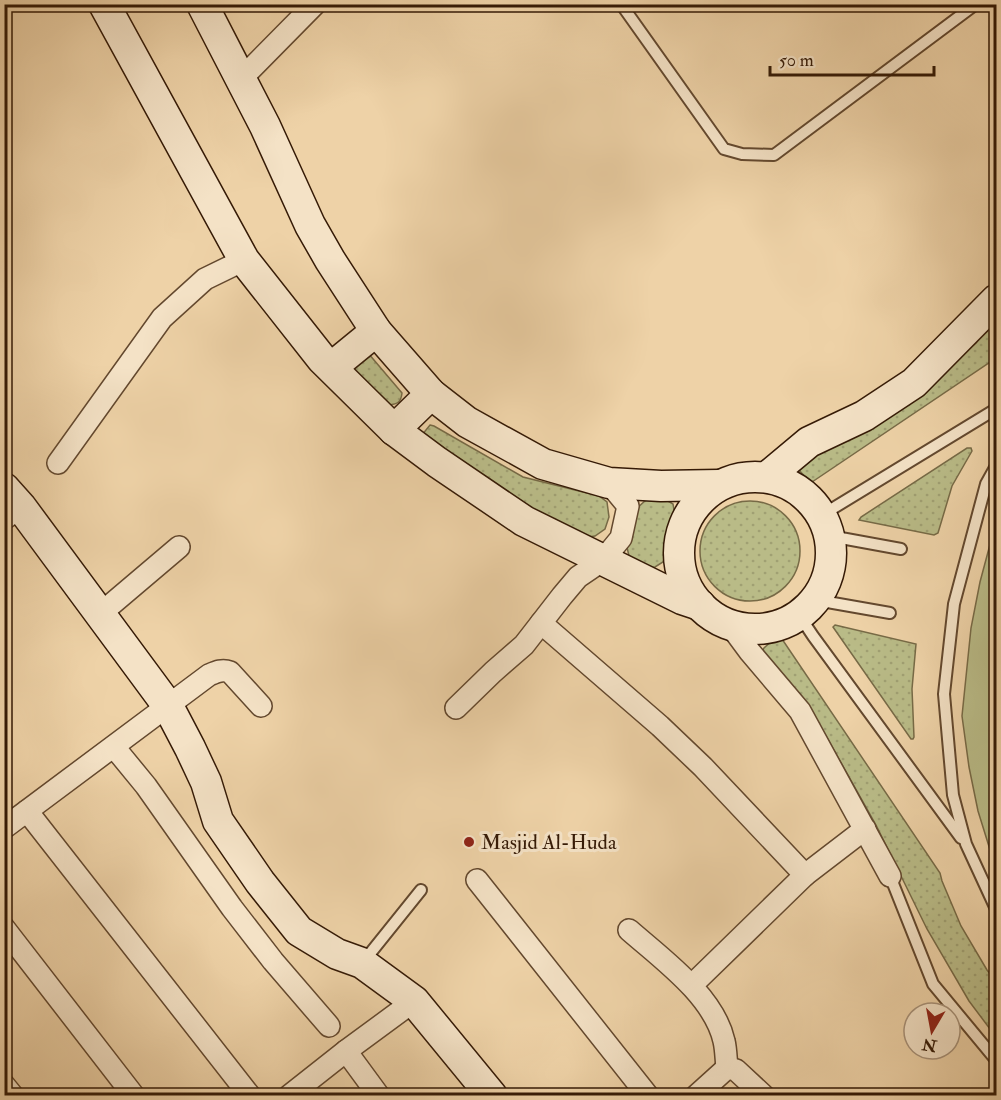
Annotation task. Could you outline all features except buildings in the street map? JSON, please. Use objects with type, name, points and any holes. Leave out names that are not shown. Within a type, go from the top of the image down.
[{"type":"street","points":[[104,4],[244,260],[322,359],[394,430],[524,521],[682,599],[700,605]]},
{"type":"street","points":[[202,4],[265,126],[310,225],[330,260],[376,331],[431,394],[467,422],[543,464],[609,483],[661,486],[719,485],[744,477],[767,477],[789,484],[808,497],[826,526],[831,558],[826,580],[807,607],[777,626],[753,629],[730,625],[713,617],[700,605],[683,581],[678,553],[683,525],[698,500],[719,485]]},
{"type":"street","points":[[241,79],[315,4]]},
{"type":"street","points":[[58,463],[162,318],[205,279],[244,260]]},
{"type":"street","points":[[767,477],[809,442],[864,416],[914,383],[996,300]]},
{"type":"street","points":[[332,367],[376,331]]},
{"type":"street","points":[[394,430],[431,394]]},
{"type":"street","points":[[456,708],[524,645],[578,577],[603,560],[621,538],[628,506],[609,483]]},
{"type":"street","points":[[10,505],[100,614],[168,706],[206,782],[218,821],[260,882],[299,931],[337,954],[362,963],[414,1001],[492,1095]]},
{"type":"street","points":[[100,614],[180,547]]},
{"type":"street","points":[[541,623],[660,726],[703,767],[805,875]]},
{"type":"street","points":[[730,625],[800,711],[890,876]]},
{"type":"street","points":[[4,828],[209,675],[221,670],[230,672],[261,706]]},
{"type":"street","points":[[114,747],[146,786],[239,917],[329,1026]]},
{"type":"street","points":[[27,811],[250,1095]]},
{"type":"street","points":[[692,985],[805,875],[865,829]]},
{"type":"street","points":[[477,880],[648,1095]]},
{"type":"street","points":[[4,928],[134,1095]]},
{"type":"street","points":[[629,930],[692,985],[715,1017],[724,1040],[727,1068]]},
{"type":"street","points":[[289,1095],[414,1001]]},
{"type":"street","points":[[346,1051],[379,1095]]},
{"type":"street","points":[[696,1095],[727,1068]]},
{"type":"street","points":[[727,1068],[736,1070],[764,1095]]},
{"type":"street","points":[[4,1085],[13,1095]]},
{"type":"lane","points":[[621,4],[724,149],[742,154],[774,155],[976,4]]},
{"type":"lane","points":[[826,526],[996,409]]},
{"type":"lane","points":[[996,466],[986,484],[954,604],[944,694],[953,795],[966,844],[996,909]]},
{"type":"lane","points":[[826,526],[901,549]]},
{"type":"lane","points":[[890,613],[807,607],[813,636],[966,844]]},
{"type":"lane","points":[[890,876],[933,984],[996,1060]]},
{"type":"lane","points":[[362,963],[421,890]]},
{"type":"green space","points":[[996,315],[996,358],[812,482],[798,469],[798,465],[913,396],[976,343]]},
{"type":"green space","points":[[368,353],[402,393],[397,403],[389,405],[345,362]]},
{"type":"green space","points":[[430,425],[523,477],[599,496],[607,502],[609,517],[605,529],[595,536],[581,538],[514,501],[421,436]]},
{"type":"green space","points":[[967,448],[971,448],[972,451],[952,486],[938,533],[934,535],[859,520],[861,517]]},
{"type":"green space","points":[[663,498],[673,504],[675,516],[665,539],[667,552],[663,562],[648,568],[629,556],[626,543],[635,510],[646,500]]},
{"type":"green space","points":[[750,501],[769,505],[785,516],[796,532],[800,551],[796,570],[785,586],[769,597],[750,601],[731,597],[715,586],[704,570],[700,551],[704,532],[715,516],[731,505]]},
{"type":"green space","points":[[996,522],[996,869],[978,811],[962,716],[971,628]]},
{"type":"green space","points":[[835,625],[916,644],[912,689],[913,739],[833,627]]},
{"type":"green space","points":[[775,638],[782,639],[940,873],[961,926],[996,981],[996,1037],[969,1001],[927,929],[876,825],[826,736],[761,654]]},
{"type":"place","name":"Masjid Al-Huda","points":[[469,842]]}]
